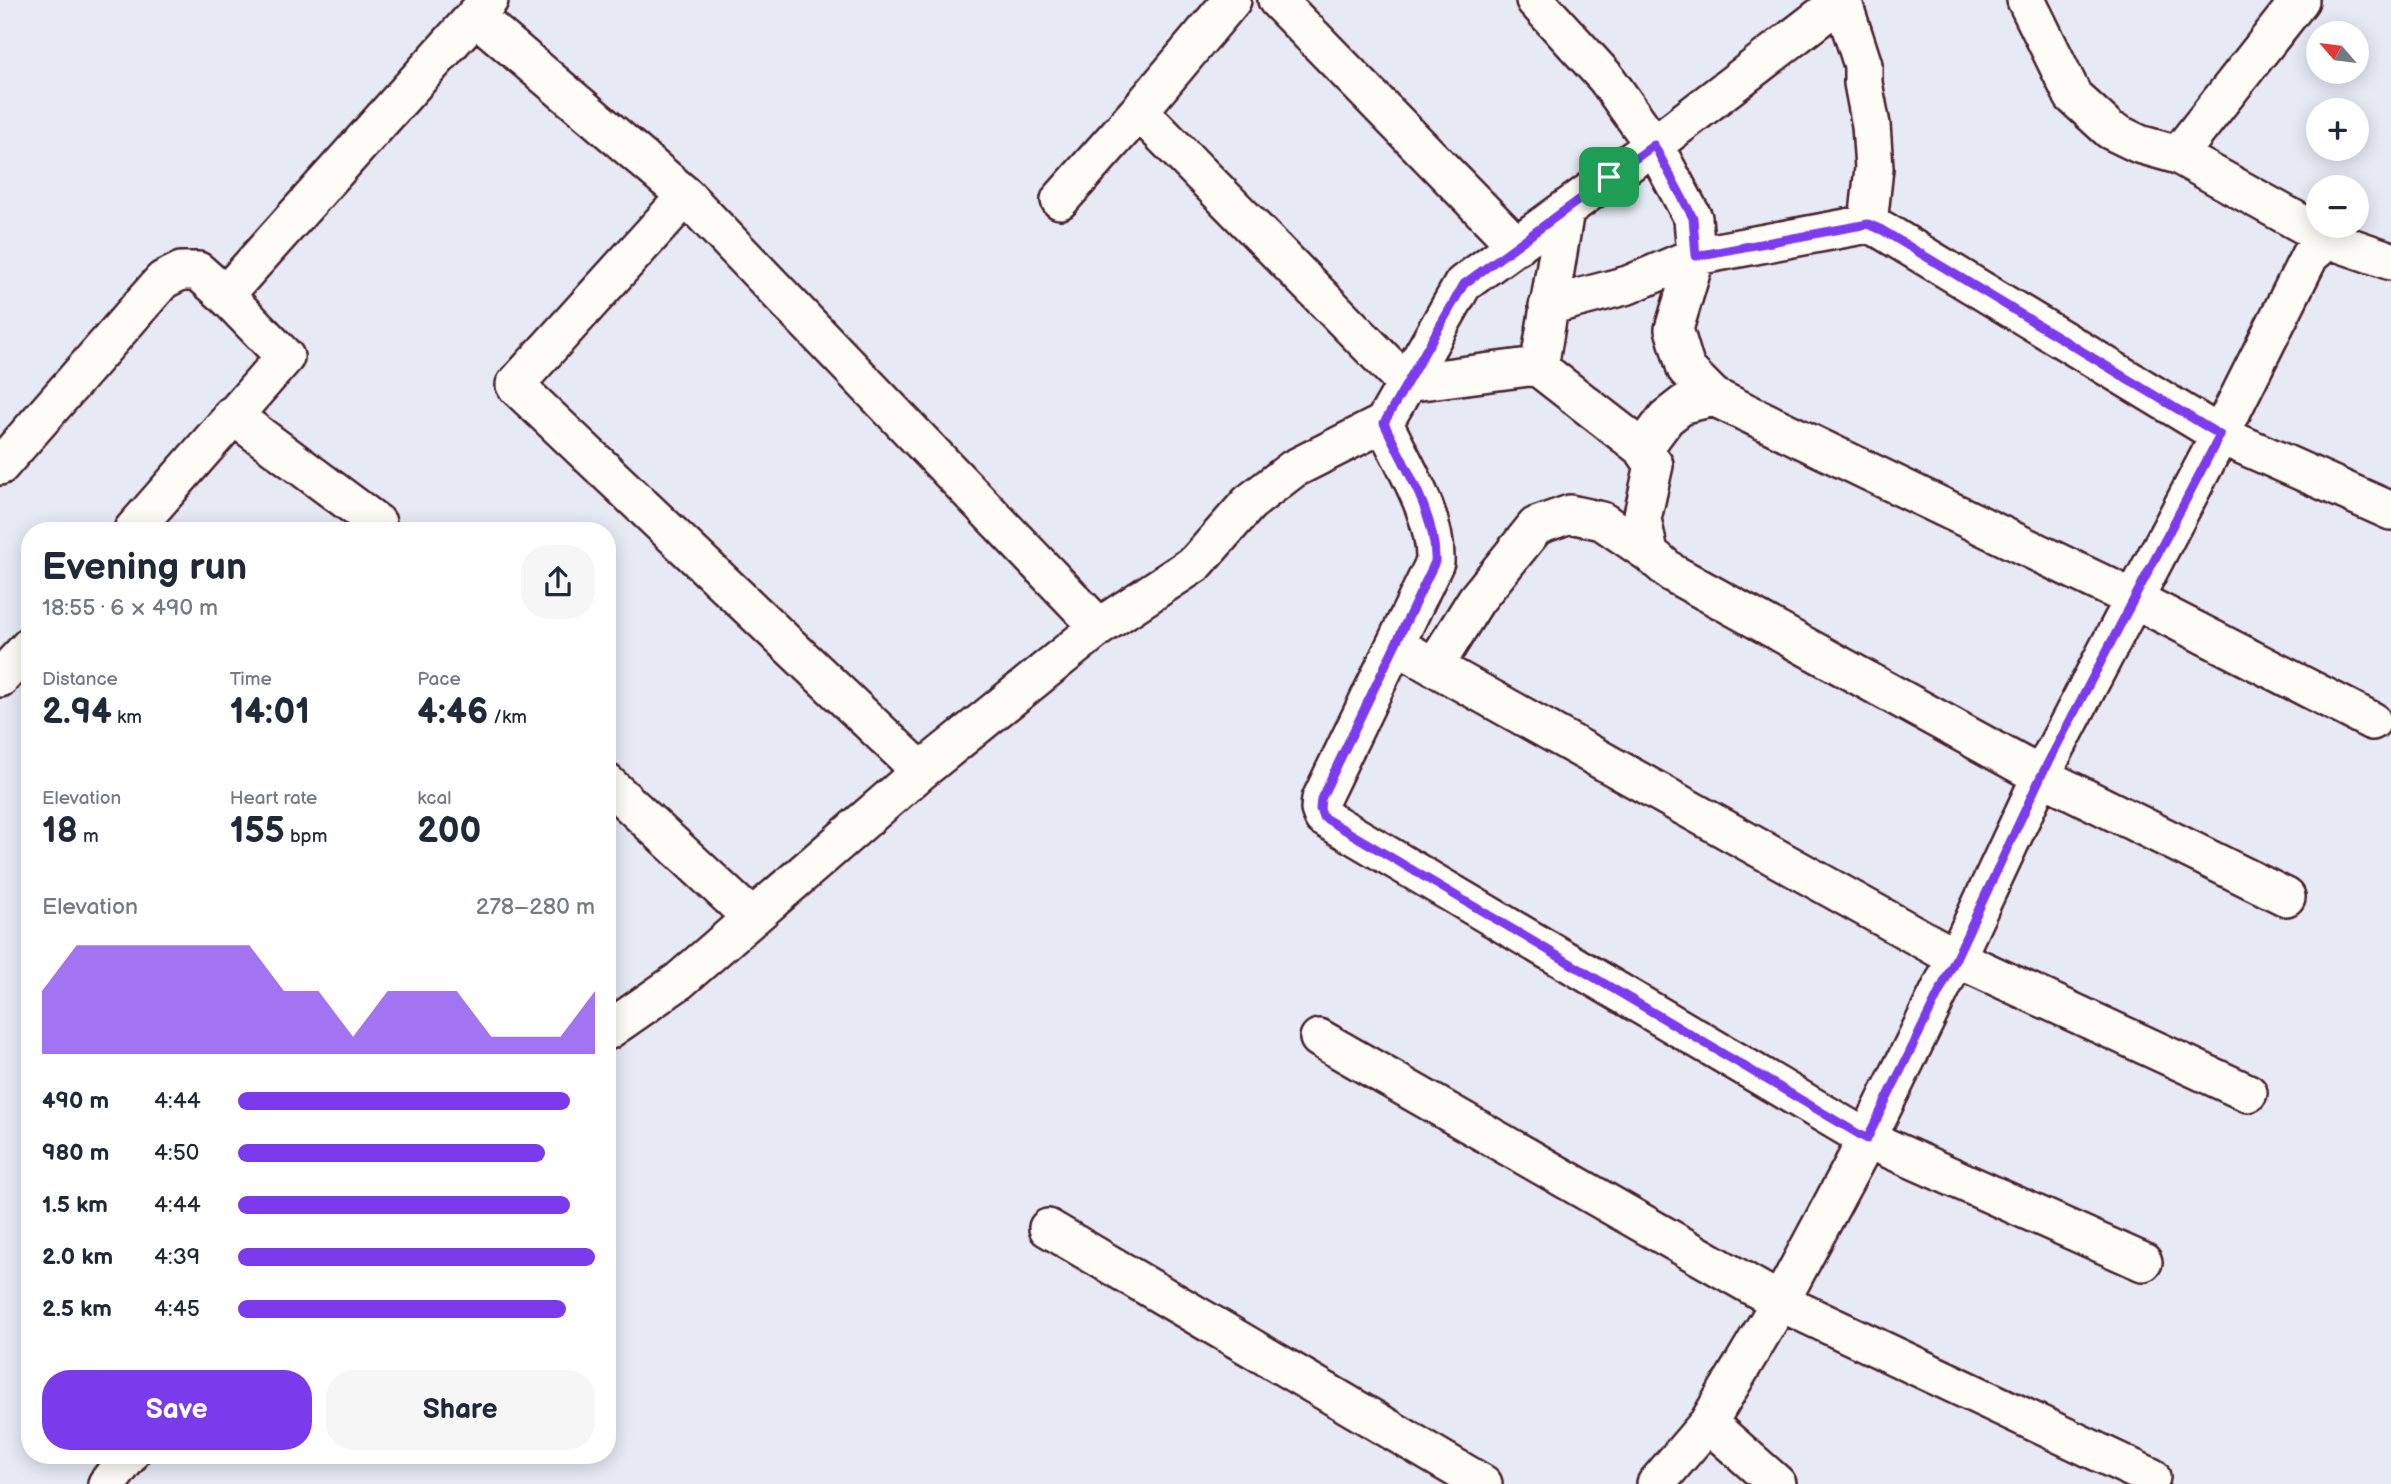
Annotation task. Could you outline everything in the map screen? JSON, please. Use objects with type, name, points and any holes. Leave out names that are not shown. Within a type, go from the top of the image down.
[{"type":"street","points":[[1060,200],[1232,0]]},
{"type":"street","points":[[1277,0],[1517,246]]},
{"type":"street","points":[[1535,0],[1606,78],[1654,145],[1693,218],[1696,256],[1674,329],[1686,369],[1714,397],[2134,598],[2372,721]]},
{"type":"street","points":[[616,1025],[680,981],[921,771],[1099,627],[1196,563],[1250,503],[1293,469],[1384,423],[1464,284],[1654,145],[1802,11],[1842,0],[1863,65],[1863,83],[1871,125],[1874,168],[1868,224]]},
{"type":"street","points":[[2026,0],[2073,96],[2110,130],[2139,144],[2178,155],[2333,241],[2389,255]]},
{"type":"street","points":[[2178,155],[2300,0]]},
{"type":"street","points":[[225,295],[482,8],[686,197],[1099,627]]},
{"type":"street","points":[[1139,111],[1406,383]]},
{"type":"street","points":[[686,197],[515,385],[921,771]]},
{"type":"street","points":[[1539,368],[1565,210]]},
{"type":"street","points":[[1548,306],[1628,285],[1696,256],[1868,224],[2220,435],[2391,511]]},
{"type":"street","points":[[1656,1484],[1708,1423],[1780,1301],[1867,1139],[2041,776],[2220,435],[2310,255],[2322,245],[2333,241]]},
{"type":"street","points":[[0,466],[163,280],[181,271],[198,271],[285,357],[140,522]]},
{"type":"street","points":[[1406,383],[1529,367],[1539,368],[1643,449],[1654,465],[1642,519],[1649,553]]},
{"type":"street","points":[[1643,449],[1666,418],[1684,404],[1714,397]]},
{"type":"street","points":[[232,415],[376,522]]},
{"type":"street","points":[[1384,423],[1432,524],[1436,544],[1435,562],[1321,799],[1323,817],[1867,1139],[2143,1262]]},
{"type":"street","points":[[1434,667],[1476,600],[1536,526],[1570,514],[1602,521],[1649,553],[1672,573],[2041,776],[2286,897]]},
{"type":"street","points":[[1395,645],[1956,958],[2248,1093]]},
{"type":"street","points":[[0,678],[21,656]]},
{"type":"street","points":[[616,791],[752,918]]},
{"type":"street","points":[[1319,1038],[1780,1301],[2151,1477]]},
{"type":"street","points":[[1048,1228],[1483,1484]]},
{"type":"street","points":[[1708,1423],[1777,1484]]},
{"type":"street","points":[[107,1484],[122,1464]]},
{"type":"route","points":[[1654,145],[1693,218],[1696,256],[1868,224],[2220,435],[2041,776],[1867,1139],[1323,817],[1320,809],[1321,799],[1435,562],[1436,544],[1432,524],[1384,423],[1464,284],[1609,177],[1654,145]]}]
